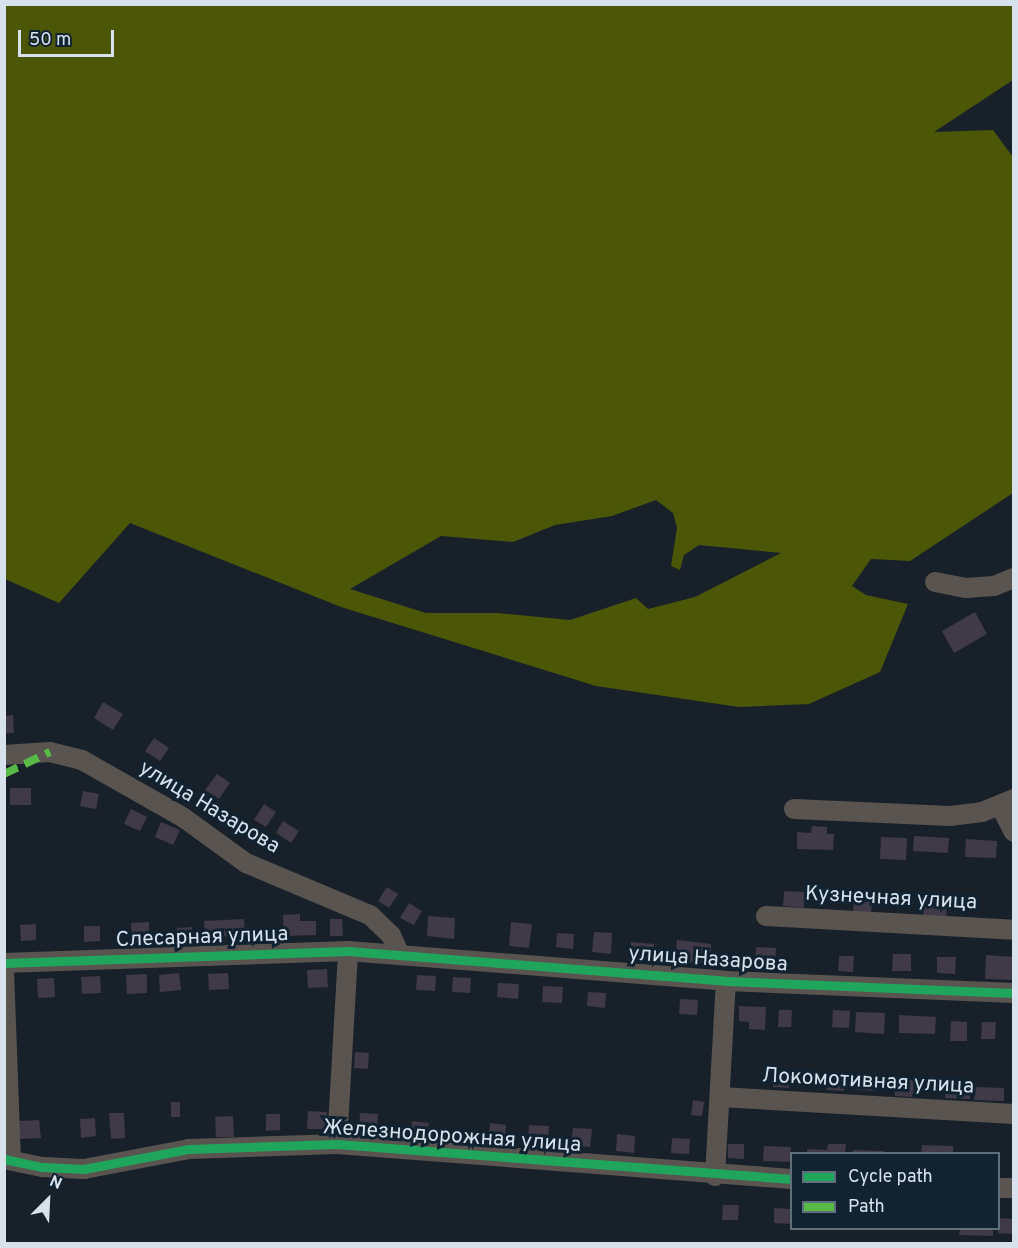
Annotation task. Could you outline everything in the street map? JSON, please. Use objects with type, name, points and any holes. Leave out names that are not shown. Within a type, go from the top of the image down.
[{"type":"street","points":[[935,582],[966,588],[994,586],[1014,578]]},
{"type":"street","name":"улица Назарова","points":[[4,755],[50,752],[82,760],[184,818],[246,863],[370,915],[391,935],[400,955],[726,981],[1014,993]]},
{"type":"street","points":[[794,809],[950,816],[1007,802],[1014,832]]},
{"type":"street","name":"Кузнечная улица","points":[[766,916],[1014,930]]},
{"type":"street","points":[[337,1144],[348,951]]},
{"type":"street","name":"Слесарная улица","points":[[4,963],[348,951],[400,955]]},
{"type":"street","points":[[4,970],[8,1158]]},
{"type":"street","points":[[716,1176],[726,981]]},
{"type":"street","name":"Локомотивная улица","points":[[720,1097],[1014,1114]]},
{"type":"street","name":"Железнодорожная улица","points":[[8,1158],[43,1167],[84,1169],[189,1149],[337,1144],[716,1176],[790,1179]]},
{"type":"green space","points":[[5,4],[1013,5],[1013,80],[934,132],[993,130],[1013,157],[1013,493],[910,561],[871,559],[852,586],[866,595],[908,604],[880,672],[809,704],[739,707],[596,686],[341,607],[130,523],[59,603],[5,579]],"holes":[[[656,500],[673,513],[677,528],[671,566],[680,570],[684,555],[699,545],[781,553],[695,597],[648,609],[636,598],[570,620],[498,613],[426,613],[350,589],[441,536],[513,542],[555,525],[612,516]]]},
{"type":"building","points":[[975,612],[987,634],[954,653],[942,631]]},
{"type":"building","points":[[103,702],[123,714],[113,730],[94,718]]},
{"type":"building","points":[[13,715],[14,733],[4,733],[4,716]]},
{"type":"building","points":[[154,738],[169,748],[160,761],[145,751]]},
{"type":"building","points":[[217,774],[230,783],[219,799],[205,790]]},
{"type":"building","points":[[10,788],[31,788],[31,805],[10,805]]},
{"type":"building","points":[[83,791],[99,794],[96,809],[80,806]]},
{"type":"building","points":[[264,804],[276,812],[266,827],[254,820]]},
{"type":"building","points":[[131,809],[147,817],[140,831],[124,824]]},
{"type":"building","points":[[283,821],[299,831],[291,843],[276,833]]},
{"type":"building","points":[[161,822],[180,830],[173,845],[155,837]]},
{"type":"building","points":[[812,826],[827,827],[827,834],[834,834],[833,850],[797,849],[797,832],[811,833]]},
{"type":"building","points":[[914,836],[949,838],[948,853],[913,851]]},
{"type":"building","points":[[881,837],[907,838],[906,860],[880,859]]},
{"type":"building","points":[[966,839],[997,841],[996,858],[965,857]]},
{"type":"building","points":[[387,887],[398,894],[389,908],[378,901]]},
{"type":"building","points":[[784,891],[805,892],[804,908],[783,906]]},
{"type":"building","points":[[854,898],[872,899],[871,915],[853,914]]},
{"type":"building","points":[[924,902],[947,903],[946,920],[923,919]]},
{"type":"building","points":[[409,903],[422,911],[414,925],[400,918]]},
{"type":"building","points":[[300,914],[300,921],[316,921],[316,935],[284,936],[283,915]]},
{"type":"building","points":[[428,916],[455,918],[454,939],[427,936]]},
{"type":"building","points":[[244,919],[245,936],[205,937],[204,921]]},
{"type":"building","points":[[330,919],[342,919],[343,936],[330,936]]},
{"type":"building","points":[[149,922],[149,942],[132,942],[131,923]]},
{"type":"building","points":[[511,922],[532,924],[529,948],[509,946]]},
{"type":"building","points":[[36,924],[36,940],[21,941],[20,925]]},
{"type":"building","points":[[84,926],[100,926],[100,941],[84,942]]},
{"type":"building","points":[[192,927],[192,937],[177,937],[177,928]]},
{"type":"building","points":[[594,932],[612,933],[611,954],[592,952]]},
{"type":"building","points":[[557,933],[574,934],[573,949],[556,947]]},
{"type":"building","points":[[677,940],[711,944],[710,964],[675,961]]},
{"type":"building","points":[[631,942],[654,944],[653,956],[630,954]]},
{"type":"building","points":[[756,947],[776,948],[775,966],[755,965]]},
{"type":"building","points":[[893,954],[911,954],[911,971],[892,971]]},
{"type":"building","points":[[986,955],[1014,957],[1014,980],[985,979]]},
{"type":"building","points":[[839,956],[854,956],[853,972],[838,971]]},
{"type":"building","points":[[937,957],[956,957],[955,974],[937,973]]},
{"type":"building","points":[[327,969],[328,987],[308,988],[307,970]]},
{"type":"building","points":[[179,973],[181,990],[160,992],[159,975]]},
{"type":"building","points":[[228,973],[229,989],[209,990],[208,974]]},
{"type":"building","points":[[147,974],[147,993],[127,994],[126,975]]},
{"type":"building","points":[[417,975],[436,976],[435,991],[416,990]]},
{"type":"building","points":[[100,976],[101,993],[82,994],[81,977]]},
{"type":"building","points":[[453,977],[471,978],[470,993],[452,992]]},
{"type":"building","points":[[54,978],[55,997],[38,998],[37,979]]},
{"type":"building","points":[[498,983],[519,984],[518,999],[497,997]]},
{"type":"building","points":[[543,986],[563,987],[562,1003],[542,1002]]},
{"type":"building","points":[[588,992],[606,993],[605,1008],[587,1006]]},
{"type":"building","points":[[680,999],[698,1000],[697,1015],[679,1014]]},
{"type":"building","points":[[739,1006],[766,1007],[765,1030],[749,1029],[749,1022],[739,1021]]},
{"type":"building","points":[[779,1010],[792,1010],[791,1027],[778,1027]]},
{"type":"building","points":[[833,1010],[850,1011],[849,1028],[832,1027]]},
{"type":"building","points":[[856,1012],[885,1013],[884,1034],[855,1032]]},
{"type":"building","points":[[899,1015],[936,1017],[935,1034],[899,1033]]},
{"type":"building","points":[[951,1021],[967,1022],[967,1041],[950,1041]]},
{"type":"building","points":[[982,1022],[996,1022],[995,1039],[981,1039]]},
{"type":"building","points":[[355,1052],[369,1053],[368,1069],[354,1068]]},
{"type":"building","points":[[774,1073],[791,1073],[791,1088],[773,1087]]},
{"type":"building","points":[[828,1075],[845,1076],[844,1091],[827,1090]]},
{"type":"building","points":[[856,1075],[875,1076],[875,1091],[855,1090]]},
{"type":"building","points":[[895,1079],[914,1080],[913,1097],[895,1096]]},
{"type":"building","points":[[946,1083],[970,1084],[970,1099],[945,1098]]},
{"type":"building","points":[[975,1087],[1004,1088],[1004,1101],[974,1100]]},
{"type":"building","points":[[693,1100],[704,1102],[702,1116],[691,1115]]},
{"type":"building","points":[[171,1102],[180,1102],[180,1117],[171,1117]]},
{"type":"building","points":[[308,1111],[327,1112],[326,1129],[307,1129]]},
{"type":"building","points":[[109,1113],[124,1113],[125,1138],[111,1139]]},
{"type":"building","points":[[360,1113],[378,1114],[377,1132],[359,1131]]},
{"type":"building","points":[[266,1114],[280,1114],[280,1130],[266,1131]]},
{"type":"building","points":[[233,1116],[234,1137],[216,1137],[215,1117]]},
{"type":"building","points":[[95,1118],[96,1136],[81,1138],[80,1119]]},
{"type":"building","points":[[39,1120],[41,1138],[20,1139],[19,1121]]},
{"type":"building","points":[[412,1121],[429,1123],[427,1136],[411,1135]]},
{"type":"building","points":[[490,1123],[506,1125],[505,1138],[489,1136]]},
{"type":"building","points":[[529,1125],[549,1126],[548,1142],[528,1141]]},
{"type":"building","points":[[573,1128],[592,1129],[590,1147],[571,1146]]},
{"type":"building","points":[[617,1134],[635,1136],[634,1153],[616,1151]]},
{"type":"building","points":[[672,1138],[690,1139],[689,1154],[671,1153]]},
{"type":"building","points":[[728,1144],[744,1144],[744,1159],[728,1158]]},
{"type":"building","points":[[828,1144],[846,1144],[845,1152],[807,1152],[807,1149],[827,1150]]},
{"type":"building","points":[[922,1145],[953,1146],[953,1152],[921,1152]]},
{"type":"building","points":[[764,1146],[791,1147],[790,1162],[763,1161]]},
{"type":"building","points":[[853,1150],[884,1151],[884,1152],[852,1152]]},
{"type":"building","points":[[723,1205],[739,1205],[738,1220],[722,1220]]},
{"type":"building","points":[[774,1208],[790,1209],[790,1224],[774,1223]]},
{"type":"building","points":[[1000,1218],[1014,1219],[1014,1234],[998,1233]]},
{"type":"building","points":[[960,1230],[993,1230],[993,1236],[959,1235]]},
{"type":"marked path","points":[[4,774],[50,752]]},
{"type":"cycle path","points":[[4,963],[348,951],[726,981],[1014,993]]},
{"type":"cycle path","points":[[4,1159],[43,1167],[84,1169],[189,1149],[337,1144],[790,1179]]}]
